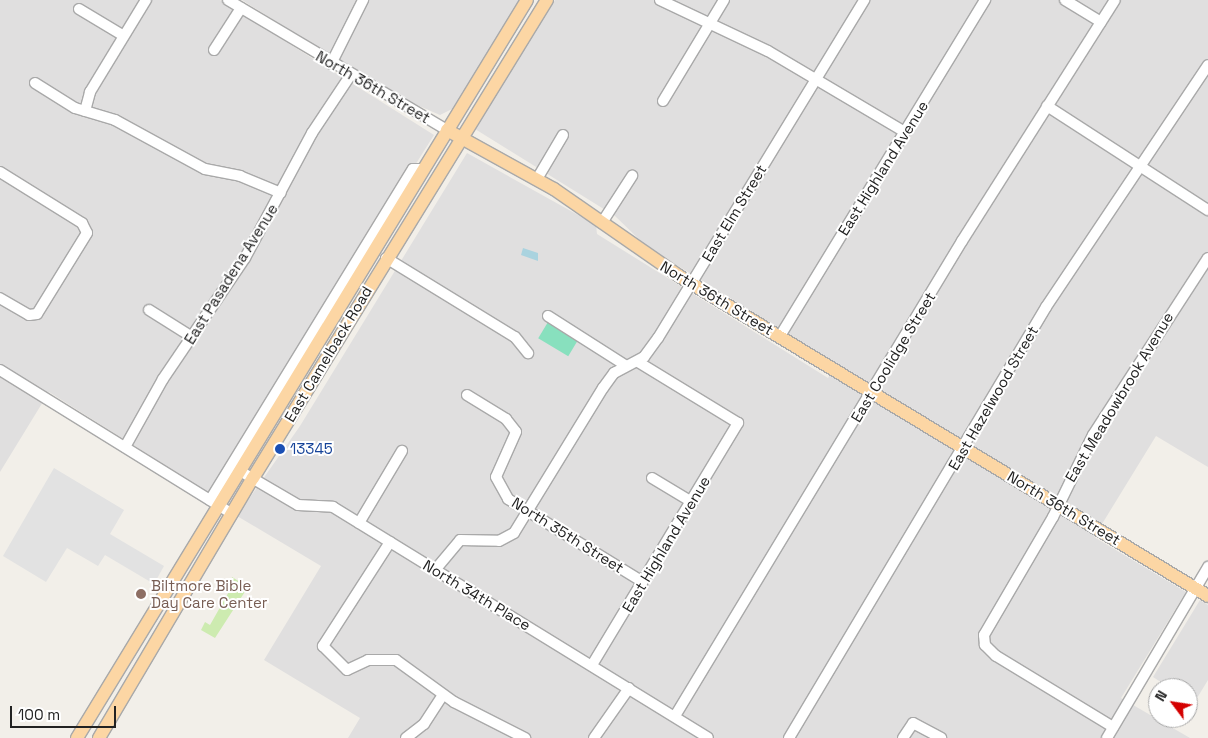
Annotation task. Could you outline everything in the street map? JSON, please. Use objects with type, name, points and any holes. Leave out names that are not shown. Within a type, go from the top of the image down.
[{"type":"main road","name":"East Camelback Road","points":[[77,738],[215,503],[240,471],[329,315],[423,170],[528,0]]},
{"type":"main road","name":"East Camelback Road","points":[[99,738],[386,258],[547,0]]},
{"type":"main road","name":"North 36th Street","points":[[448,130],[538,179],[603,221],[691,283],[1208,596]]},
{"type":"main road","points":[[329,315],[346,325]]},
{"type":"main road","points":[[138,637],[154,647]]},
{"type":"street","points":[[85,111],[90,92],[146,0]]},
{"type":"street","points":[[331,64],[363,0]]},
{"type":"street","points":[[660,0],[816,79],[905,132]]},
{"type":"street","points":[[663,101],[724,0]]},
{"type":"street","name":"East Elm Street","points":[[638,362],[691,283],[864,0]]},
{"type":"street","name":"East Highland Avenue","points":[[780,336],[985,0]]},
{"type":"street","points":[[1065,0],[1101,22]]},
{"type":"street","name":"East Coolidge Street","points":[[675,716],[1047,106],[1116,0]]},
{"type":"street","points":[[214,50],[235,3]]},
{"type":"street","name":"North 36th Street","points":[[235,3],[350,76],[448,130]]},
{"type":"street","points":[[80,9],[124,36]]},
{"type":"street","name":"East Hazelwood Street","points":[[789,738],[963,447],[1138,163],[1208,65]]},
{"type":"street","name":"East Pasadena Avenue","points":[[125,447],[281,194],[312,133],[350,76]]},
{"type":"street","points":[[35,83],[85,111],[114,120],[205,168],[240,176],[281,194]]},
{"type":"street","points":[[1047,106],[1208,210]]},
{"type":"street","points":[[538,179],[563,135]]},
{"type":"street","points":[[0,172],[86,228],[85,238],[34,316],[0,298]]},
{"type":"street","points":[[603,221],[632,176]]},
{"type":"street","points":[[386,258],[450,298],[467,304],[477,314],[521,341],[528,353]]},
{"type":"street","name":"East Meadowbrook Avenue","points":[[1113,727],[996,656],[985,645],[988,623],[1058,504],[1093,434],[1208,258]]},
{"type":"street","points":[[149,310],[192,337]]},
{"type":"street","name":"East Camelback Road","points":[[215,503],[329,315]]},
{"type":"street","points":[[548,316],[625,365]]},
{"type":"street","points":[[435,570],[460,540],[507,538],[529,513],[603,388],[625,365],[638,362]]},
{"type":"street","name":"East Highland Avenue","points":[[592,665],[738,423],[638,362]]},
{"type":"street","points":[[1,372],[232,514]]},
{"type":"street","name":"North 35th Street","points":[[466,394],[513,426],[515,439],[498,466],[496,477],[508,499],[643,582]]},
{"type":"street","points":[[358,523],[402,451]]},
{"type":"street","name":"North 34th Place","points":[[240,471],[298,505],[326,505],[358,523],[708,738]]},
{"type":"street","points":[[652,478],[692,502]]},
{"type":"street","points":[[390,542],[324,646],[347,670],[368,660],[396,660],[443,695],[525,738]]},
{"type":"street","points":[[1107,738],[1208,568]]},
{"type":"street","points":[[594,738],[629,688]]},
{"type":"street","points":[[406,738],[424,724],[443,695]]},
{"type":"street","points":[[903,738],[913,723],[941,738]]},
{"type":"shaded area","points":[[0,0],[220,0],[434,135],[209,493],[49,392],[0,472]]},
{"type":"shaded area","points":[[242,0],[521,0],[452,109],[440,115],[387,92]]},
{"type":"shaded area","points":[[555,0],[1208,0],[1208,467],[1156,436],[1094,537],[1186,592],[1121,698],[1148,714],[1148,728],[1173,728],[1190,738],[348,738],[360,718],[264,660],[321,566],[237,516],[300,426],[467,153],[596,225],[597,234],[828,378],[837,364],[646,246],[615,216],[475,129]]},
{"type":"shaded area","points":[[54,468],[124,510],[110,534],[164,566],[154,584],[105,555],[98,566],[67,548],[46,582],[3,556]]},
{"type":"shaded area","points":[[1200,600],[1208,605],[1208,680],[1198,696],[1198,678],[1153,677]]},
{"type":"green space","points":[[548,322],[578,340],[568,356],[538,338]]},
{"type":"green space","points":[[232,577],[248,587],[215,638],[201,630],[205,622],[210,625],[231,588]]},
{"type":"water","points":[[523,248],[538,253],[538,261],[521,255]]},
{"type":"place","name":"13345","points":[[280,449]]},
{"type":"place","name":"Biltmore Bible Day Care Center","points":[[141,594]]}]
